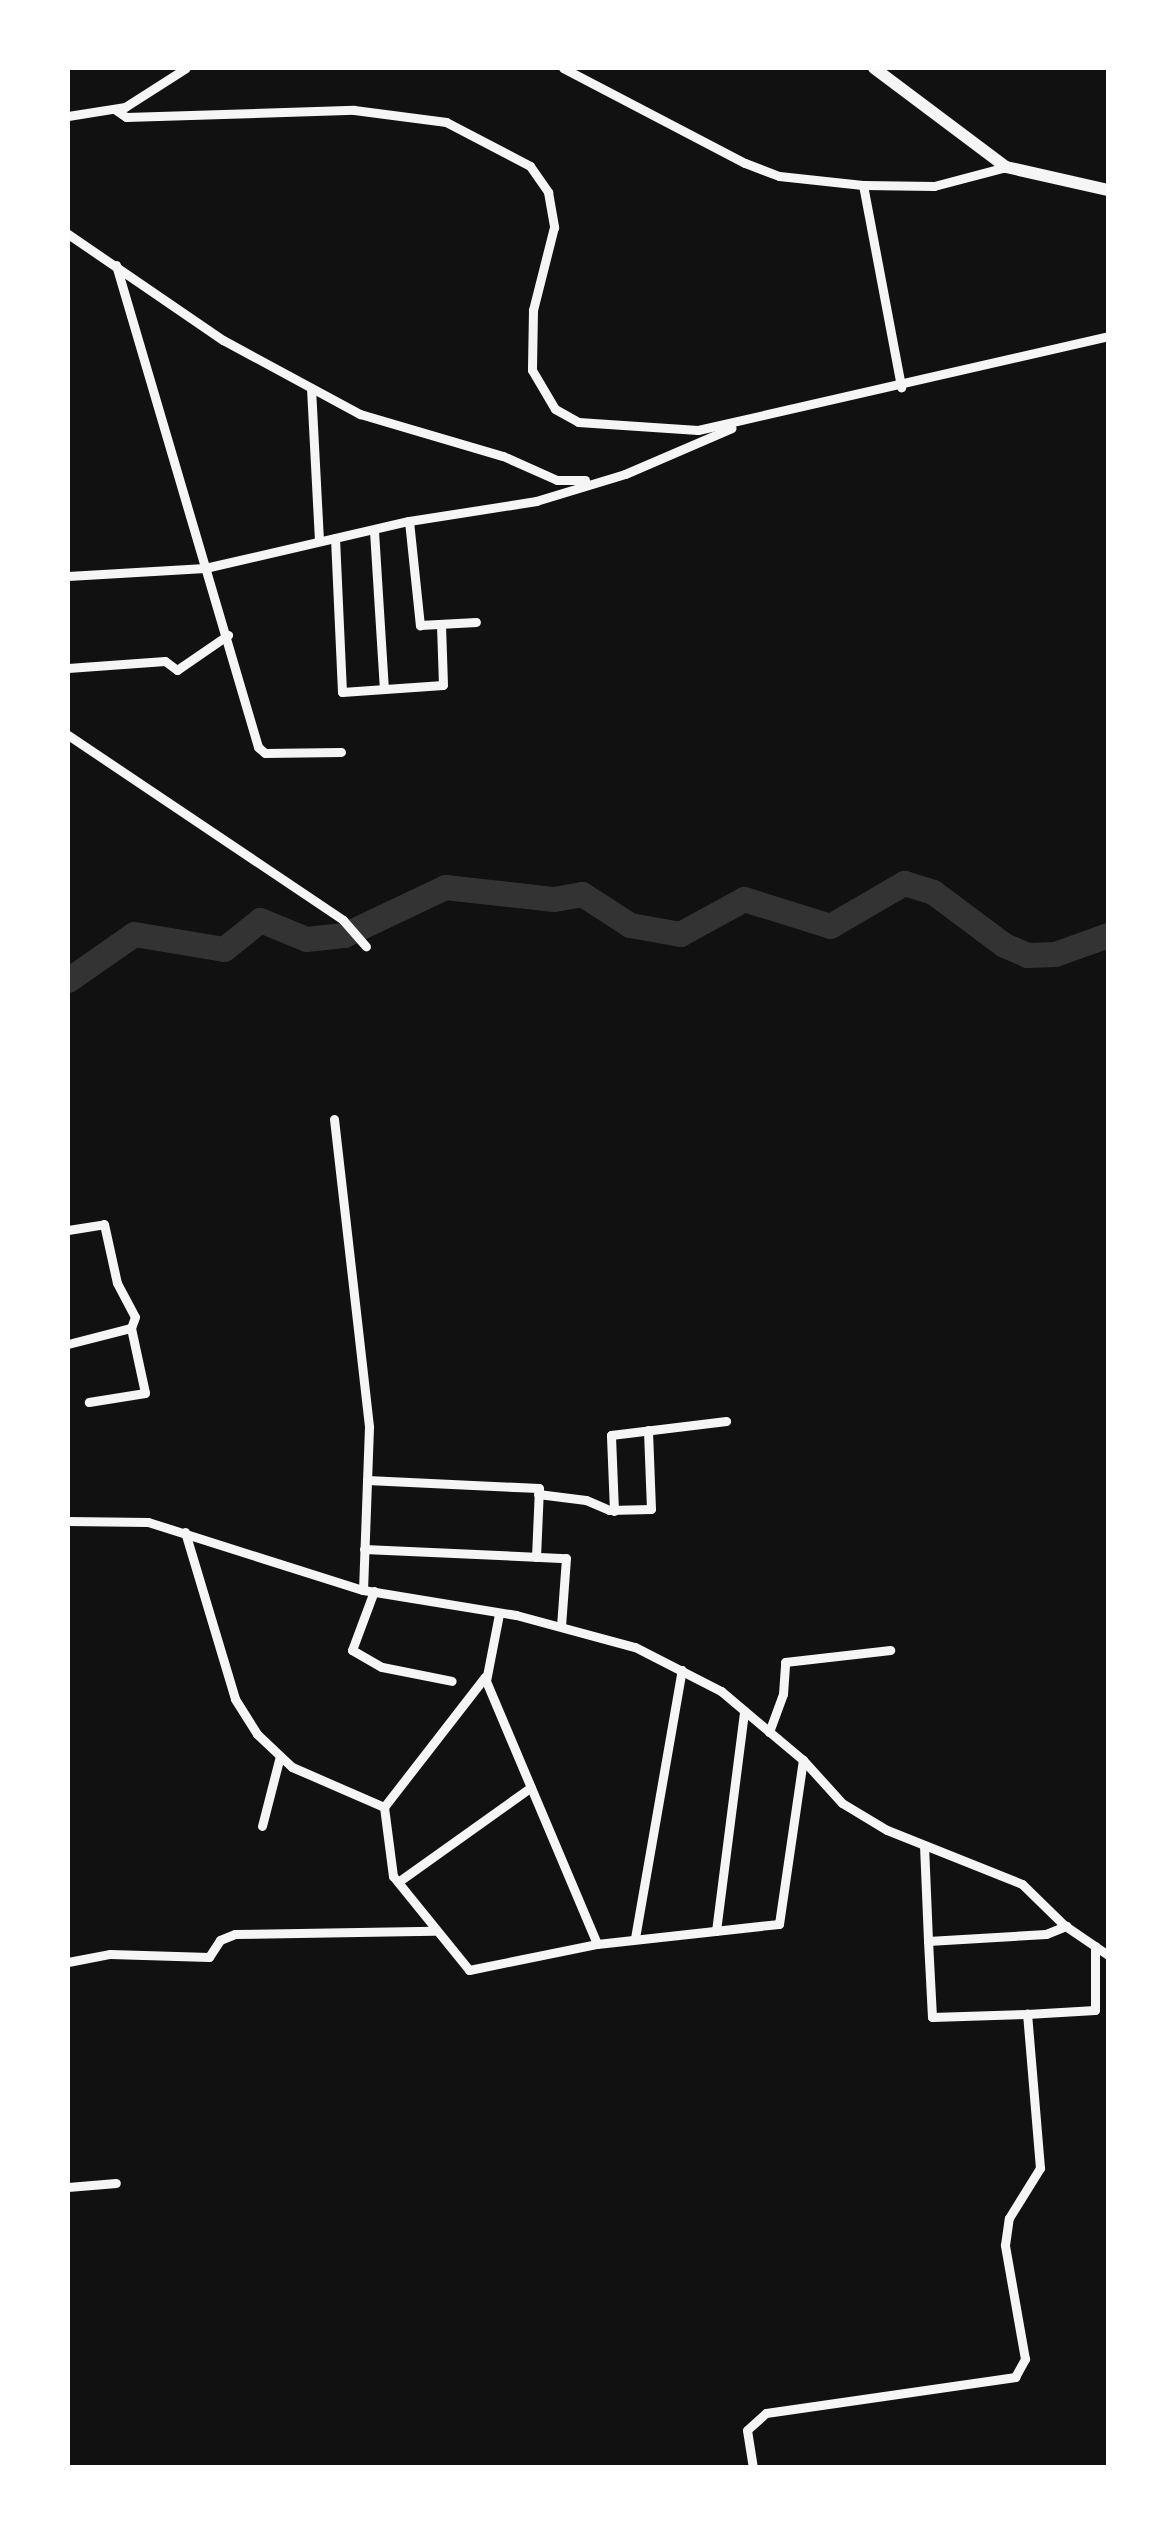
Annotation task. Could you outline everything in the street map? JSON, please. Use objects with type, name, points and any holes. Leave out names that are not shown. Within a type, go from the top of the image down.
[{"type":"main road","points":[[874,68],[1006,167],[1108,190]]},
{"type":"street","points":[[68,116],[116,110],[186,68]]},
{"type":"street","points":[[563,68],[746,164],[779,176],[863,185],[934,186],[1006,167]]},
{"type":"street","points":[[116,110],[126,117],[354,110],[477,133],[530,166],[548,192],[551,254],[529,341],[536,384],[555,409],[578,422],[668,433],[901,388],[1108,336]]},
{"type":"street","points":[[863,185],[901,388]]},
{"type":"street","points":[[68,234],[223,340],[360,414],[504,456],[557,480],[593,480]]},
{"type":"street","points":[[116,265],[258,747],[265,754],[342,752]]},
{"type":"street","points":[[311,388],[319,541]]},
{"type":"street","points":[[68,576],[205,568],[409,521],[536,501],[593,480],[625,474],[753,419]]},
{"type":"street","points":[[409,521],[420,625],[476,622]]},
{"type":"street","points":[[374,531],[384,689]]},
{"type":"street","points":[[335,538],[342,692],[443,684],[441,624]]},
{"type":"street","points":[[68,668],[165,661],[177,670],[228,636]]},
{"type":"street","points":[[68,735],[343,920],[366,946]]},
{"type":"street","points":[[334,1119],[369,1427],[364,1549],[368,1591],[352,1650],[382,1666],[452,1681]]},
{"type":"street","points":[[68,1230],[104,1224],[117,1283],[135,1317],[131,1328],[145,1393],[89,1402]]},
{"type":"street","points":[[68,1344],[131,1328]]},
{"type":"street","points":[[614,1511],[611,1435],[726,1421]]},
{"type":"street","points":[[538,1494],[614,1511],[651,1508],[648,1430]]},
{"type":"street","points":[[367,1480],[539,1488],[536,1557]]},
{"type":"street","points":[[68,1521],[148,1522],[368,1591],[561,1626],[635,1647],[682,1670],[744,1710],[803,1760],[842,1803],[924,1845],[1022,1884],[1066,1926],[1108,1954]]},
{"type":"street","points":[[185,1532],[235,1699],[280,1756],[384,1807]]},
{"type":"street","points":[[364,1549],[566,1558],[561,1626]]},
{"type":"street","points":[[499,1614],[485,1676],[384,1807],[398,1882],[469,1970],[635,1938],[779,1924],[803,1760]]},
{"type":"street","points":[[770,1732],[784,1694],[785,1662],[890,1650]]},
{"type":"street","points":[[635,1938],[682,1670]]},
{"type":"street","points":[[485,1676],[597,1944]]},
{"type":"street","points":[[716,1932],[744,1710]]},
{"type":"street","points":[[262,1826],[280,1756]]},
{"type":"street","points":[[398,1882],[531,1787]]},
{"type":"street","points":[[924,1845],[932,2018],[1096,2010],[1095,1946]]},
{"type":"street","points":[[928,1941],[1046,1934],[1066,1926]]},
{"type":"street","points":[[68,1962],[110,1954],[209,1957],[220,1940],[235,1934],[434,1931]]},
{"type":"street","points":[[753,2468],[747,2430],[766,2413],[1014,2377],[1020,2368],[1025,2359],[1005,2245],[1009,2218],[1040,2168],[1027,2014]]},
{"type":"street","points":[[68,2186],[116,2184]]},
{"type":"waterway","points":[[68,980],[134,934],[224,949],[260,920],[306,939],[344,935],[445,887],[554,899],[582,894],[630,925],[680,934],[744,899],[830,926],[904,883],[933,892],[1004,945],[1027,955],[1055,954],[1108,935]]}]
